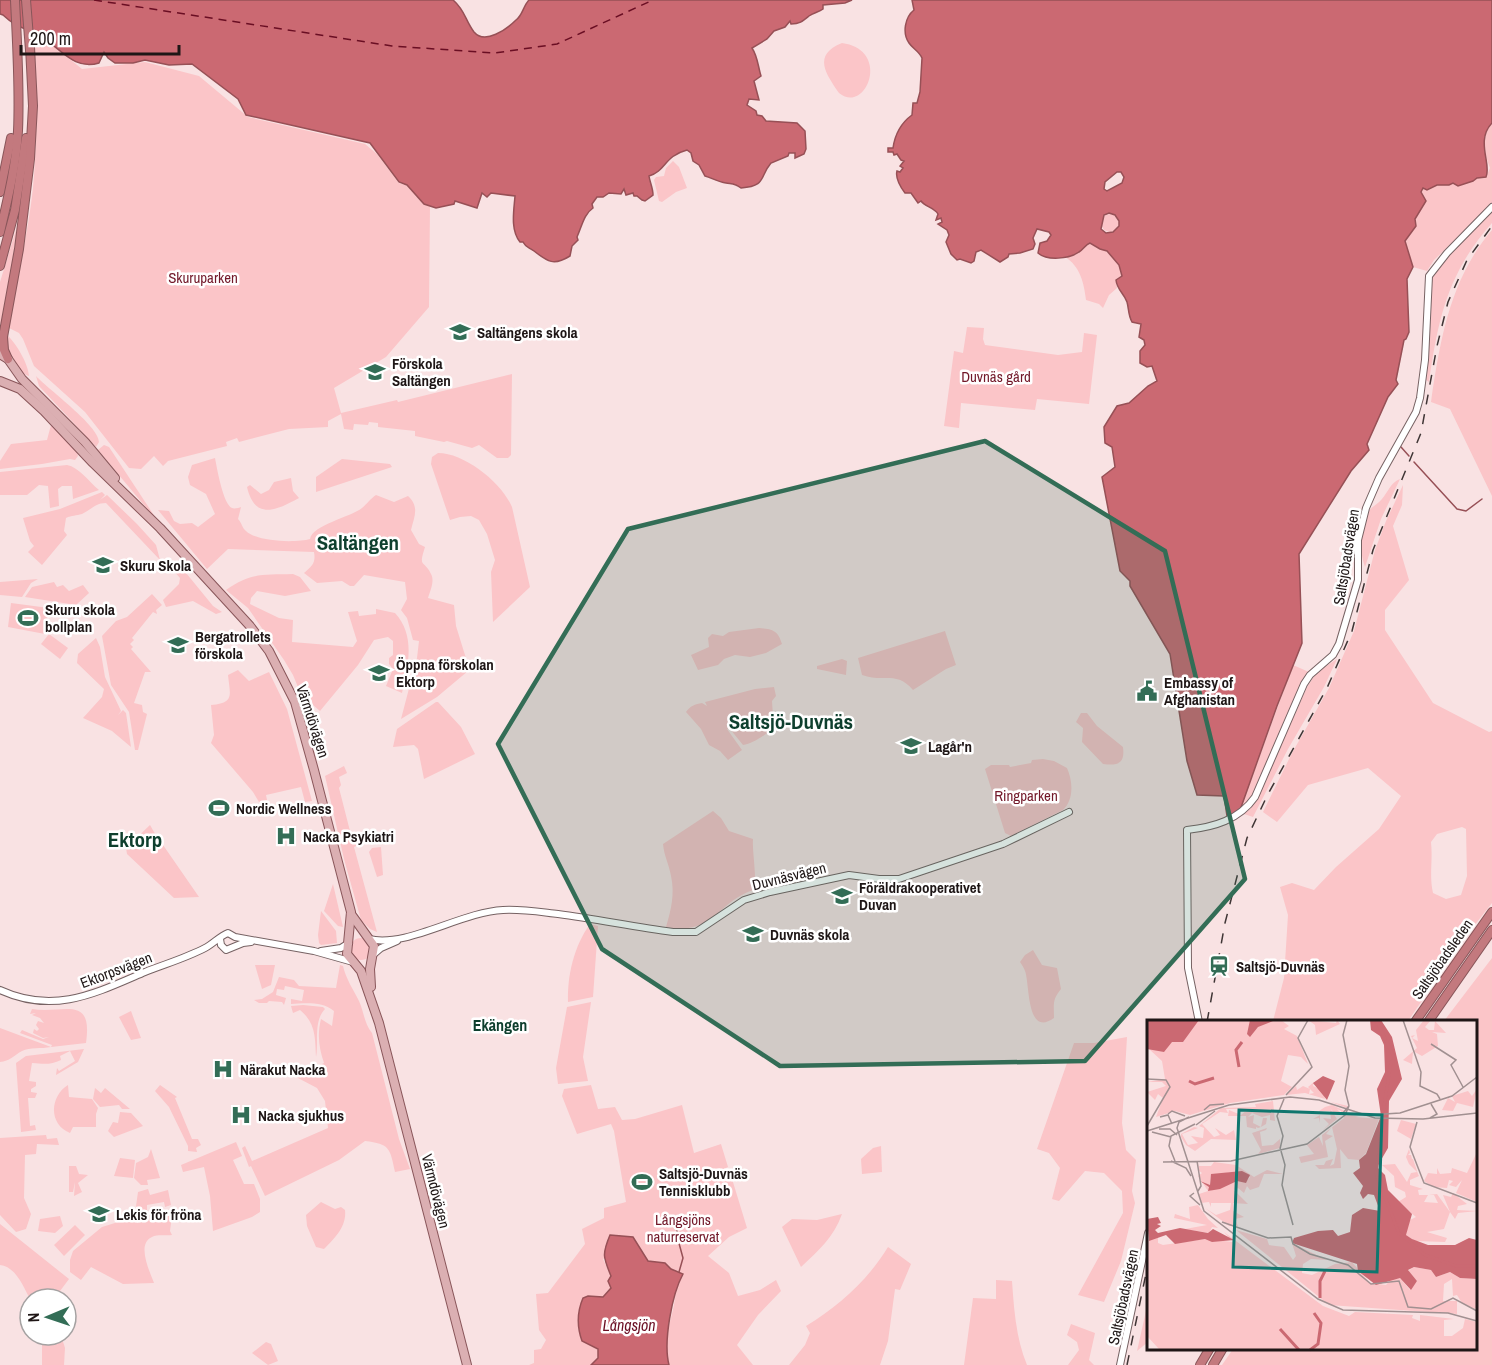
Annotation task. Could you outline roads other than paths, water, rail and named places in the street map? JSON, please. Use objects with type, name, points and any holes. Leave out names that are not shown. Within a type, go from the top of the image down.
[{"type":"highway","points":[[7,359],[4,350],[4,329],[24,215],[15,0]]},
{"type":"highway","points":[[0,192],[33,106],[26,0]]},
{"type":"highway","points":[[0,232],[22,130]]},
{"type":"highway","points":[[0,266],[17,203],[22,130]]},
{"type":"highway","name":"Saltsjöbadsleden","points":[[1416,1020],[1492,912]]},
{"type":"highway","name":"Saltsjöbadsleden","points":[[1429,1020],[1492,930]]},
{"type":"highway","points":[[1200,1365],[1209,1350]]},
{"type":"highway","points":[[1213,1365],[1222,1350]]},
{"type":"main road","points":[[0,381],[9,376],[7,359]]},
{"type":"main road","name":"Värmdövägen","points":[[7,359],[22,379],[85,442],[145,513],[250,626],[269,651],[295,702],[351,912],[347,954],[361,971],[379,1023]]},
{"type":"main road","name":"Värmdövägen","points":[[0,381],[20,389],[39,406],[145,513]]},
{"type":"main road","name":"Värmdövägen","points":[[351,912],[374,946],[369,979],[468,1365]]},
{"type":"main road","points":[[349,943],[357,937],[368,938]]},
{"type":"main road","points":[[353,962],[364,963],[373,955]]},
{"type":"street","name":"Saltsjöbadsvägen","points":[[1199,1020],[1188,968],[1187,830],[1226,821],[1235,817],[1249,805],[1304,684],[1310,675],[1334,655],[1358,580],[1358,540],[1366,508],[1379,478],[1416,412],[1420,398],[1425,360],[1429,276],[1446,252],[1492,207]]},
{"type":"street","name":"Duvnäsvägen","points":[[373,955],[381,948],[409,936],[479,913],[521,909],[664,931],[696,932],[744,900],[849,875],[899,879],[1003,844],[1070,812]]},
{"type":"street","points":[[257,941],[236,945],[231,949],[223,948],[220,939],[228,933],[235,937],[314,951],[353,962]]},
{"type":"street","name":"Duvnäsvägen","points":[[368,938],[380,941],[409,936]]},
{"type":"street","points":[[235,937],[236,945]]},
{"type":"street","name":"Ektorpsvägen","points":[[0,990],[23,999],[53,1002],[85,997],[204,948],[220,939]]},
{"type":"street","points":[[314,951],[340,948],[349,943]]},
{"type":"street","name":"Ektorpsvägen","points":[[204,948],[223,948]]},
{"type":"street","name":"Saltsjöbadsvägen","points":[[1120,1365],[1147,1242]]},
{"type":"water","points":[[0,0],[453,0],[474,32],[484,37],[496,34],[512,24],[520,16],[529,0],[852,0],[823,5],[823,9],[799,23],[791,24],[790,21],[785,27],[774,31],[767,39],[752,48],[761,76],[754,81],[759,100],[749,99],[747,105],[766,121],[797,123],[805,131],[804,154],[795,158],[795,153],[789,153],[788,156],[771,163],[759,183],[741,188],[735,184],[720,182],[705,176],[699,165],[693,161],[691,153],[687,150],[679,153],[659,171],[649,176],[653,195],[645,201],[634,196],[633,193],[626,195],[624,189],[621,194],[609,193],[603,197],[597,197],[592,204],[593,208],[583,221],[578,240],[572,246],[570,256],[555,262],[543,258],[520,242],[513,220],[515,196],[491,193],[487,197],[482,193],[477,208],[455,201],[454,204],[436,208],[424,204],[407,185],[399,182],[370,143],[246,115],[238,99],[192,64],[169,65],[145,60],[115,63],[104,52],[99,63],[90,65],[74,61],[40,36],[0,14]]},
{"type":"water","points":[[912,0],[1492,0],[1492,123],[1487,130],[1484,145],[1486,177],[1477,178],[1458,186],[1453,183],[1437,185],[1427,190],[1423,188],[1421,192],[1426,201],[1415,219],[1416,226],[1405,241],[1413,267],[1407,279],[1409,332],[1404,340],[1396,380],[1398,384],[1388,397],[1367,444],[1369,450],[1351,471],[1299,554],[1302,643],[1239,813],[1227,816],[1224,796],[1197,795],[1187,761],[1170,654],[1130,586],[1130,581],[1120,571],[1102,477],[1115,467],[1112,447],[1105,443],[1104,427],[1117,406],[1129,403],[1157,381],[1152,366],[1147,367],[1140,363],[1140,351],[1145,345],[1144,340],[1139,337],[1141,324],[1132,322],[1127,302],[1118,286],[1116,280],[1122,276],[1119,265],[1107,251],[1090,243],[1070,256],[1052,258],[1042,256],[1038,253],[1040,243],[1047,241],[1051,235],[1049,232],[1037,229],[1033,238],[1035,244],[1033,249],[1009,254],[1000,262],[981,250],[976,252],[974,261],[971,263],[957,260],[951,254],[946,242],[949,235],[947,230],[938,224],[942,222],[941,218],[936,220],[938,214],[934,210],[921,201],[918,203],[911,193],[905,193],[897,174],[897,171],[900,172],[903,168],[900,166],[904,161],[897,154],[888,152],[888,148],[893,148],[902,125],[912,115],[913,103],[917,103],[920,92],[922,58],[909,43],[905,30],[908,17],[914,10]],"holes":[[[1117,172],[1121,172],[1124,177],[1122,183],[1107,191],[1104,189],[1105,182]],[[1109,213],[1115,215],[1119,226],[1113,232],[1106,233],[1101,229],[1104,215]]]},
{"type":"water","name":"Långsjön","points":[[610,1235],[633,1237],[648,1261],[665,1263],[671,1269],[683,1274],[675,1293],[670,1318],[667,1344],[669,1365],[591,1365],[598,1358],[598,1349],[582,1341],[579,1314],[583,1298],[603,1297],[611,1288],[608,1281],[611,1276],[604,1255]]},
{"type":"waterway","points":[[1401,447],[1409,456]]},
{"type":"waterway","points":[[1414,462],[1457,509],[1466,511],[1482,499]]},
{"type":"waterway","points":[[677,1236],[683,1258],[679,1272]]},
{"type":"railway","points":[[1207,1020],[1225,923],[1247,838],[1268,794],[1327,688],[1352,631],[1373,550],[1421,433],[1437,346],[1448,302],[1467,260],[1492,226]]},
{"type":"railway","points":[[1127,1365],[1147,1269]]},
{"type":"place","name":"Saltängens skola","points":[[460,332]]},
{"type":"place","name":"Förskola Saltängen","points":[[375,372]]},
{"type":"place","name":"Skuru Skola","points":[[103,565]]},
{"type":"place","name":"Skuru skola bollplan","points":[[28,618]]},
{"type":"place","name":"Bergatrollets förskola","points":[[178,645]]},
{"type":"place","name":"Öppna förskolan Ektorp","points":[[379,673]]},
{"type":"place","name":"Embassy of Afghanistan","points":[[1147,691]]},
{"type":"place","name":"Lagår'n","points":[[911,746]]},
{"type":"place","name":"Nordic Wellness","points":[[219,808]]},
{"type":"place","name":"Nacka Psykiatri","points":[[286,836]]},
{"type":"place","name":"Föräldrakooperativet Duvan","points":[[842,896]]},
{"type":"place","name":"Duvnäs skola","points":[[753,934]]},
{"type":"place","name":"Saltsjö-Duvnäs","points":[[1219,966]]},
{"type":"place","name":"Närakut Nacka","points":[[223,1069]]},
{"type":"place","name":"Nacka sjukhus","points":[[241,1115]]},
{"type":"place","name":"Saltsjö-Duvnäs Tennisklubb","points":[[642,1182]]},
{"type":"place","name":"Lekis för fröna","points":[[99,1214]]},
{"type":"district","name":"Saltängen","points":[[358,542]]},
{"type":"district","name":"Saltsjö-Duvnäs","points":[[791,721]]},
{"type":"district","name":"Ektorp","points":[[135,839]]},
{"type":"district","name":"Ekängen","points":[[500,1025]]},
{"type":"park label","name":"Skuruparken","points":[[203,277]]},
{"type":"park label","name":"Duvnäs gård","points":[[996,376]]},
{"type":"park label","name":"Ringparken","points":[[1026,795]]},
{"type":"park label","name":"Långsjöns naturreservat","points":[[683,1228]]}]
